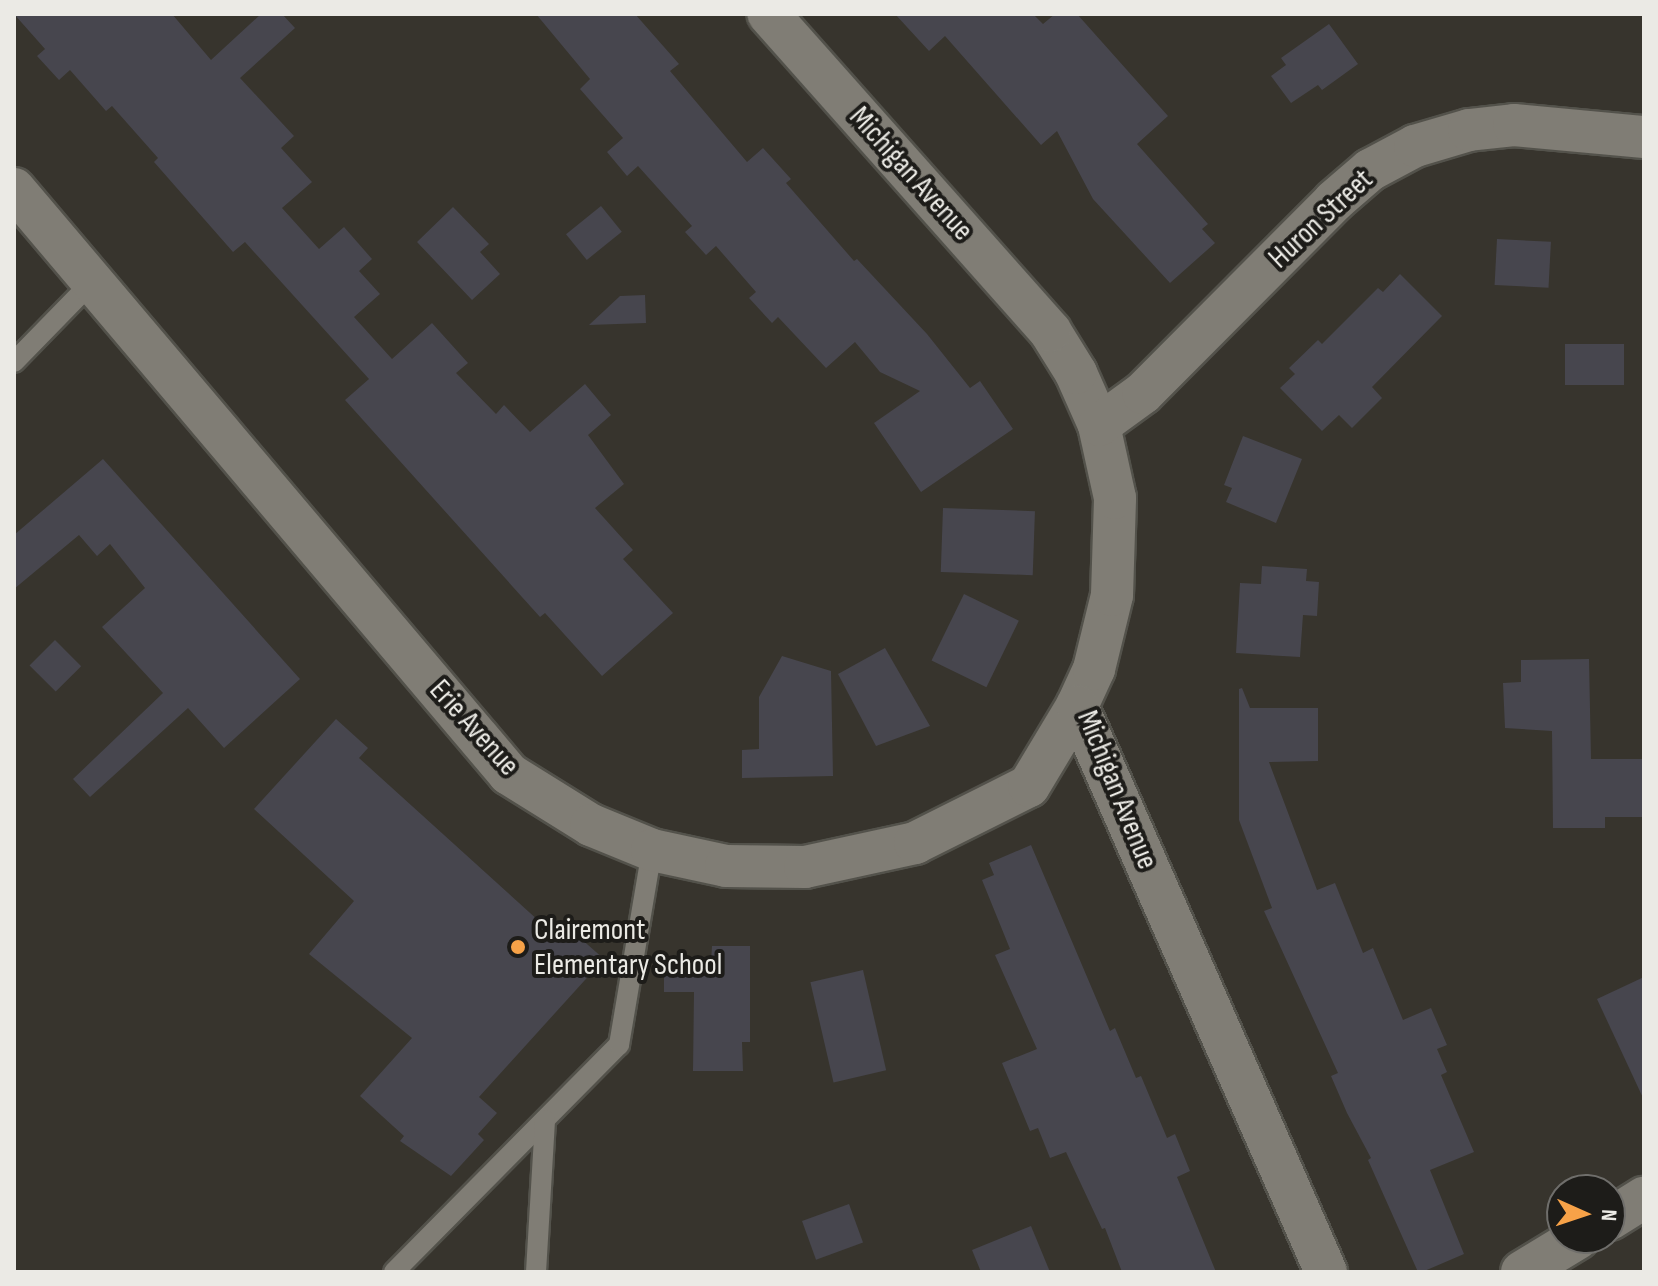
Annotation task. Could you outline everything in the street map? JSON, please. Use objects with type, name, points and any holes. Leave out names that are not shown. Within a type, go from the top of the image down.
[{"type":"street","name":"Michigan Avenue","points":[[769,14],[1050,331],[1076,373],[1099,425],[1115,498],[1115,564],[1102,640],[1077,706],[1326,1272]]},
{"type":"street","name":"Huron Street","points":[[1099,425],[1143,393],[1334,201],[1370,170],[1415,146],[1469,130],[1514,125],[1644,137]]},
{"type":"street","name":"Erie Avenue","points":[[20,209],[92,282],[509,774],[591,825],[652,850],[726,866],[805,867],[915,843],[1029,786],[1077,706]]},
{"type":"street","points":[[1626,1209],[1644,1198]]},
{"type":"street","points":[[1522,1272],[1552,1254]]},
{"type":"lane","points":[[14,362],[92,282]]},
{"type":"lane","points":[[394,1272],[619,1045],[652,850]]},
{"type":"lane","points":[[536,1272],[545,1120]]},
{"type":"building","points":[[14,14],[172,14],[211,60],[261,14],[282,14],[295,28],[240,78],[294,136],[281,148],[312,182],[282,208],[319,249],[344,227],[372,259],[359,271],[380,294],[354,317],[392,359],[432,323],[468,363],[456,373],[496,414],[504,405],[530,432],[585,384],[611,415],[588,435],[624,484],[595,508],[633,550],[623,559],[673,613],[602,676],[545,613],[540,617],[345,400],[369,379],[245,242],[233,252],[154,162],[158,158],[112,106],[106,111],[70,70],[59,80],[37,56],[45,49]]},
{"type":"building","points":[[536,14],[635,14],[679,64],[670,71],[747,162],[763,148],[791,179],[786,183],[854,261],[857,259],[927,334],[970,388],[980,381],[1013,429],[921,492],[874,423],[920,391],[880,372],[855,342],[826,368],[778,317],[772,323],[749,298],[756,292],[716,246],[706,255],[685,232],[692,226],[638,166],[627,176],[607,152],[623,138],[580,89],[590,79]]},
{"type":"building","points":[[895,14],[1033,14],[1043,24],[1055,14],[1077,14],[1168,116],[1137,144],[1208,224],[1202,229],[1215,243],[1170,283],[1093,199],[1057,131],[1041,145],[945,36],[929,51]]},
{"type":"building","points":[[1329,24],[1358,64],[1322,90],[1318,85],[1291,103],[1271,76],[1286,65],[1281,58]]},
{"type":"building","points":[[601,206],[622,232],[587,260],[566,234]]},
{"type":"building","points":[[453,207],[489,244],[480,252],[500,274],[472,300],[417,242]]},
{"type":"building","points":[[1497,239],[1551,242],[1549,288],[1495,285]]},
{"type":"building","points":[[1400,274],[1442,316],[1372,387],[1382,398],[1352,428],[1339,415],[1322,431],[1280,388],[1295,374],[1289,368],[1318,340],[1322,344],[1378,288],[1383,292]]},
{"type":"building","points":[[645,295],[646,323],[589,325],[620,296]]},
{"type":"building","points":[[1565,344],[1624,344],[1624,385],[1565,385]]},
{"type":"building","points":[[1243,436],[1302,459],[1276,523],[1226,502],[1232,488],[1224,485]]},
{"type":"building","points":[[103,459],[300,679],[224,748],[188,708],[90,797],[73,779],[163,693],[102,627],[145,588],[110,544],[97,556],[79,535],[14,589],[14,535]]},
{"type":"building","points":[[943,508],[1035,511],[1033,575],[941,572]]},
{"type":"building","points":[[1262,566],[1307,569],[1306,581],[1319,582],[1317,616],[1303,615],[1300,657],[1236,653],[1240,583],[1261,584]]},
{"type":"building","points":[[964,594],[1019,621],[986,687],[932,661]]},
{"type":"building","points":[[55,640],[81,666],[56,692],[30,665]]},
{"type":"building","points":[[885,648],[930,726],[876,746],[838,674]]},
{"type":"building","points":[[782,656],[831,671],[833,776],[742,778],[742,750],[759,749],[759,697]]},
{"type":"building","points":[[1589,659],[1591,759],[1644,759],[1644,817],[1605,817],[1605,828],[1553,828],[1552,731],[1505,728],[1503,683],[1521,682],[1521,660]]},
{"type":"building","points":[[1242,688],[1250,708],[1318,708],[1318,761],[1269,762],[1317,890],[1335,883],[1363,953],[1373,948],[1403,1020],[1431,1008],[1447,1045],[1437,1049],[1447,1072],[1441,1075],[1474,1152],[1430,1170],[1464,1254],[1422,1272],[1418,1272],[1368,1160],[1371,1158],[1347,1113],[1331,1076],[1338,1073],[1264,911],[1272,908],[1239,820],[1239,689]]},
{"type":"building","name":"Clairemont Elementary School","points":[[336,719],[368,748],[359,758],[561,941],[571,930],[604,959],[479,1097],[497,1113],[478,1134],[484,1140],[451,1176],[400,1141],[404,1136],[360,1096],[412,1038],[309,954],[354,901],[254,809]]},
{"type":"building","points":[[1031,845],[1110,1031],[1115,1028],[1136,1078],[1141,1076],[1167,1138],[1175,1134],[1190,1171],[1177,1177],[1216,1272],[1122,1272],[1105,1228],[1102,1229],[1066,1152],[1050,1158],[1038,1128],[1030,1131],[1002,1063],[1037,1049],[995,955],[1010,949],[982,880],[994,875],[989,863]]},
{"type":"building","points":[[712,946],[750,946],[750,1042],[742,1042],[743,1071],[693,1071],[694,992],[664,992],[664,961],[711,961]]},
{"type":"building","points":[[863,970],[886,1070],[834,1083],[810,982]]},
{"type":"building","points":[[1644,977],[1644,1100],[1597,999]]},
{"type":"building","points":[[849,1204],[863,1243],[816,1260],[802,1221]]},
{"type":"building","points":[[1031,1226],[1050,1272],[981,1272],[972,1250]]},
{"type":"place","name":"Clairemont Elementary School","points":[[518,947]]}]
